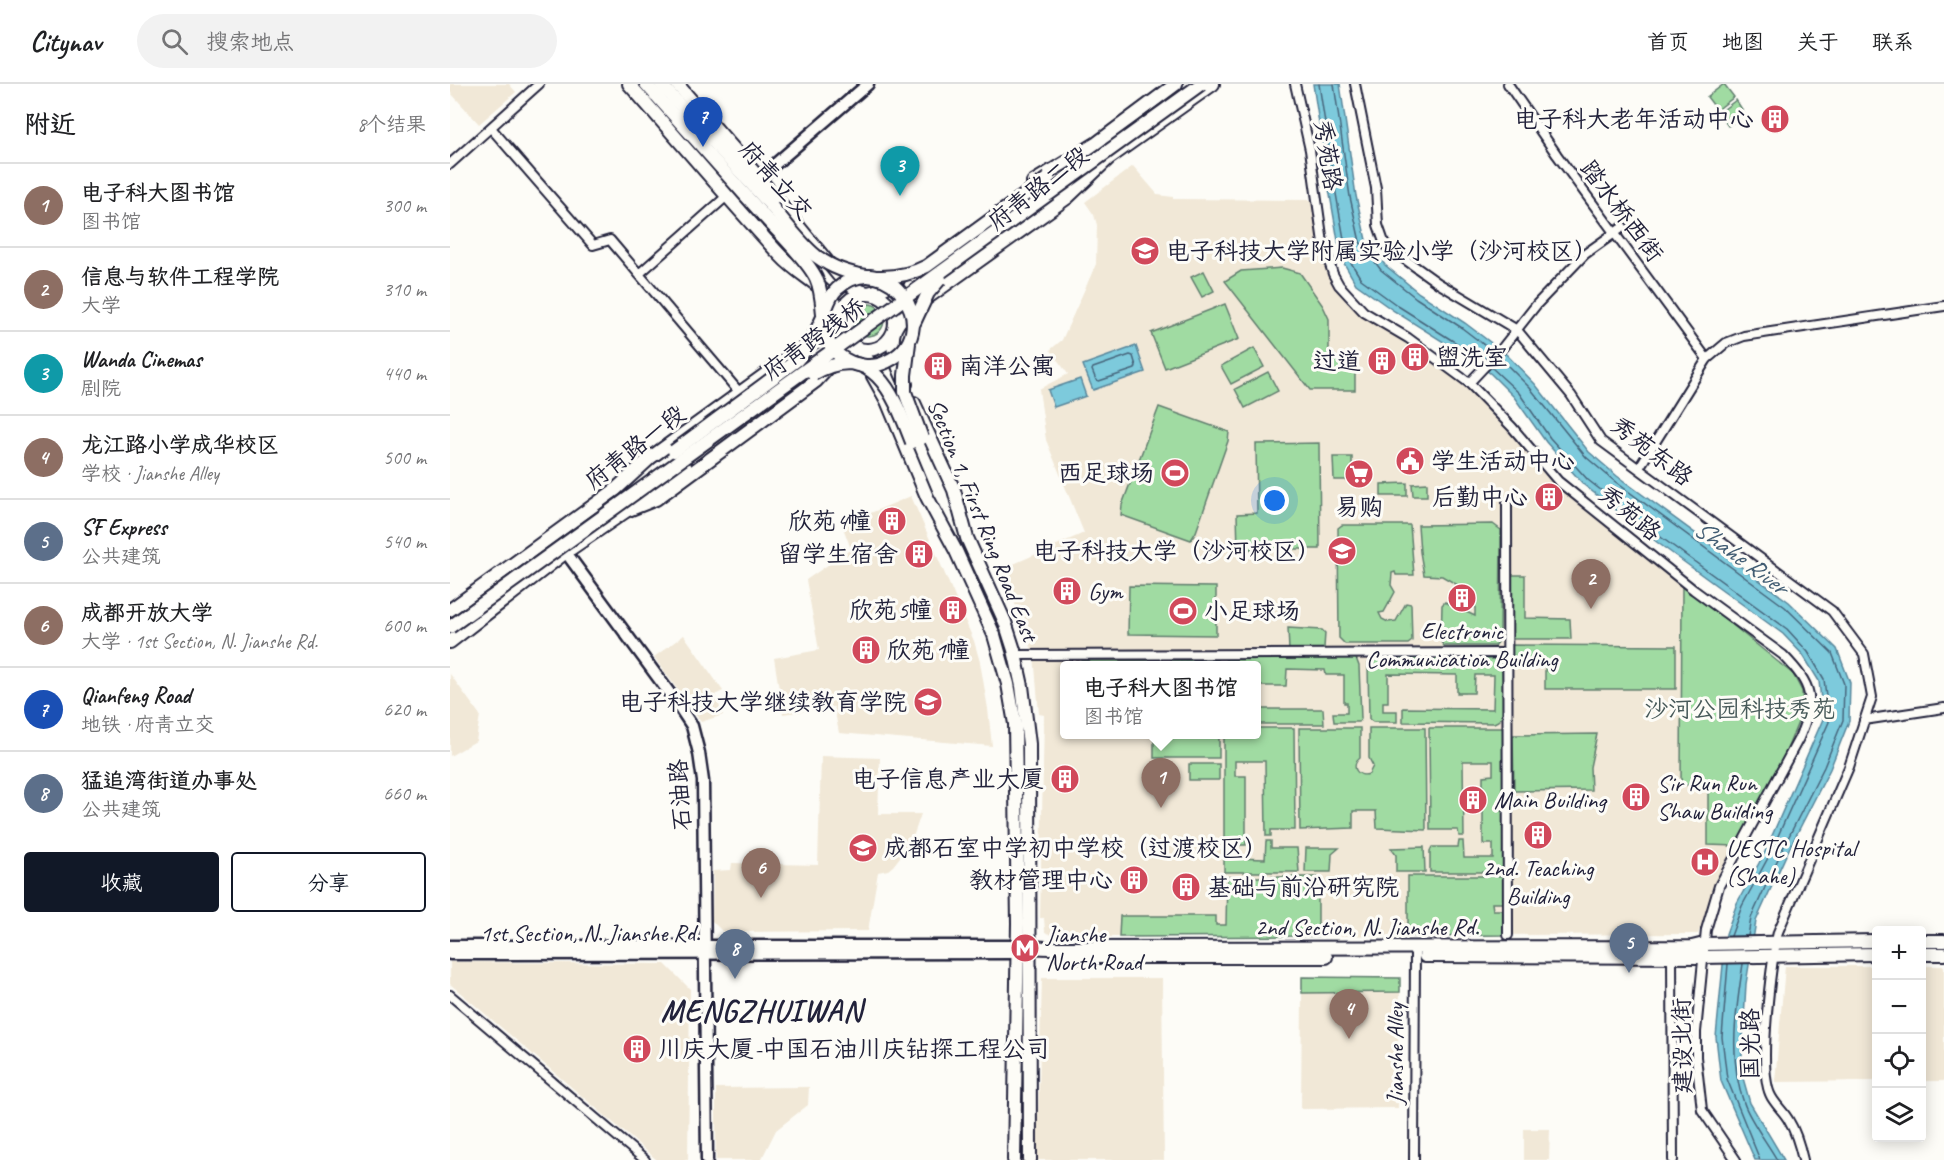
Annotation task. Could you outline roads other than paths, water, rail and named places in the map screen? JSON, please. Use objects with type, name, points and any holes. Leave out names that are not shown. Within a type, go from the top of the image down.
[{"type":"main road","points":[[629,84],[782,258],[825,290],[840,312]]},
{"type":"main road","name":"府青立交","points":[[646,84],[767,211],[814,254],[828,264],[889,282],[900,290],[908,300],[912,312],[913,325],[910,338]]},
{"type":"main road","name":"府青立交","points":[[661,84],[767,211],[816,278],[824,314],[825,334],[835,351],[845,360],[878,375],[888,388],[917,440],[956,551]]},
{"type":"main road","points":[[677,84],[759,178],[839,276],[855,290],[869,294],[884,300],[890,306],[894,314],[894,330],[890,338],[875,348],[858,348],[844,338],[839,321],[840,312],[851,298],[869,294]]},
{"type":"main road","name":"府青路二段","points":[[869,294],[901,278],[1044,174],[1096,143],[1176,84]]},
{"type":"main road","name":"府青跨线桥","points":[[450,620],[1188,84]]},
{"type":"main road","name":"府青跨线桥","points":[[450,627],[1201,84]]},
{"type":"main road","name":"府青路二段","points":[[894,330],[917,304],[1068,196],[1109,158],[1213,84]]},
{"type":"main road","name":"府青立交","points":[[615,490],[635,480],[797,360],[808,346],[828,301],[837,289],[849,281],[862,277],[877,278],[914,273],[927,266],[1096,143]]},
{"type":"main road","points":[[967,538],[917,440],[905,392],[910,338],[917,315],[928,293],[942,278],[1109,158]]},
{"type":"main road","name":"府青路一段","points":[[450,610],[615,490],[650,459],[791,356],[817,340],[840,312]]},
{"type":"main road","name":"Section 1, First Ring Road East","points":[[894,330],[896,362],[954,490],[967,538],[1005,622],[1016,655],[1022,686],[1029,744],[1023,951],[1030,1160]]},
{"type":"main road","points":[[857,365],[877,365],[894,358],[904,349],[910,338]]},
{"type":"main road","name":"Section 1, First Ring Road East","points":[[858,348],[867,359],[873,376],[887,401],[927,497],[956,551],[994,635],[1008,684],[1015,724],[1023,905]]},
{"type":"main road","name":"府青路一段","points":[[626,511],[656,499],[816,381],[843,352],[858,348]]},
{"type":"main road","name":"府青路一段","points":[[450,642],[566,552],[626,511],[807,377],[826,366],[857,365]]},
{"type":"main road","points":[[1926,941],[1944,941]]},
{"type":"main road","points":[[1775,949],[1872,942]]},
{"type":"main road","name":"2nd Section, N. Jianshe Rd.","points":[[1023,951],[1671,952],[1692,947],[1710,950],[1775,949]]},
{"type":"main road","points":[[1775,949],[1872,954]]},
{"type":"main road","name":"Section 1, First Ring Road East","points":[[1014,1160],[1023,951]]},
{"type":"main road","points":[[1926,954],[1944,954]]},
{"type":"street","points":[[450,164],[539,84]]},
{"type":"street","points":[[759,178],[868,84]]},
{"type":"street","points":[[1180,84],[1193,99]]},
{"type":"street","name":"秀苑路","points":[[1295,84],[1310,150],[1323,243],[1339,285],[1364,312],[1408,338],[1469,382],[1512,427],[1558,481],[1694,590],[1783,655],[1796,668],[1809,692],[1809,714],[1799,738],[1719,886],[1708,920],[1710,950]]},
{"type":"street","name":"秀苑东路","points":[[1355,84],[1376,188],[1378,225],[1386,245],[1438,283],[1516,330],[1571,395],[1600,441],[1832,611],[1864,654],[1872,697],[1849,767],[1778,932],[1775,949]]},
{"type":"street","name":"踏水桥西街","points":[[1511,85],[1557,155],[1707,358]]},
{"type":"street","points":[[491,128],[593,245],[610,240],[740,393]]},
{"type":"street","points":[[639,274],[728,195]]},
{"type":"street","points":[[1469,382],[1503,347],[1537,304],[1585,254],[1623,227]]},
{"type":"street","points":[[1639,468],[1707,358],[1726,343],[1744,336],[1944,306]]},
{"type":"street","points":[[1507,503],[1508,935]]},
{"type":"street","name":"石油路","points":[[553,535],[692,726],[703,768],[707,1160]]},
{"type":"street","points":[[1016,655],[1507,653]]},
{"type":"street","points":[[1864,720],[1944,708]]},
{"type":"street","name":"1st Section, N. Jianshe Rd.","points":[[450,946],[705,951]]},
{"type":"street","name":"国光路","points":[[1775,949],[1768,1009],[1765,1078],[1771,1096],[1789,1120],[1803,1160]]},
{"type":"street","name":"建设北街","points":[[1710,950],[1696,1032],[1696,1057],[1702,1110],[1736,1160]]},
{"type":"street","name":"1st Section, N. Jianshe Rd.","points":[[450,954],[1023,951]]},
{"type":"street","name":"Jianshe Alley","points":[[1414,1160],[1415,952]]},
{"type":"street","points":[[1671,952],[1673,1160]]},
{"type":"street","points":[[450,995],[645,1160]]},
{"type":"water","points":[[1313,84],[1340,84],[1356,196],[1366,240],[1385,265],[1419,293],[1465,323],[1507,355],[1535,384],[1589,452],[1617,476],[1789,602],[1837,649],[1850,683],[1849,721],[1830,769],[1787,853],[1756,921],[1746,984],[1741,1071],[1750,1103],[1784,1160],[1755,1160],[1721,1081],[1716,1037],[1726,934],[1737,903],[1764,854],[1823,719],[1819,681],[1803,655],[1783,634],[1658,543],[1584,485],[1546,442],[1514,397],[1491,374],[1356,284],[1341,258]]},
{"type":"water","points":[[1136,346],[1145,372],[1093,390],[1083,365]]},
{"type":"water","points":[[1080,379],[1086,396],[1054,407],[1048,390]]},
{"type":"place","name":"电子科大老年活动中心","points":[[1775,119]]},
{"type":"place","name":"Qianfeng Road","points":[[703,147]]},
{"type":"place","name":"Wanda Cinemas","points":[[900,196]]},
{"type":"place","name":"电子科技大学附属实验小学（沙河校区）","points":[[1145,251]]},
{"type":"place","name":"盥洗室","points":[[1415,357]]},
{"type":"place","name":"过道","points":[[1382,361]]},
{"type":"place","name":"南洋公寓","points":[[938,366]]},
{"type":"place","name":"学生活动中心","points":[[1410,461]]},
{"type":"place","name":"西足球场","points":[[1175,473]]},
{"type":"place","name":"易购","points":[[1359,474]]},
{"type":"place","name":"后勤中心","points":[[1549,497]]},
{"type":"place","name":"欣苑4幢","points":[[892,521]]},
{"type":"place","name":"电子科技大学（沙河校区）","points":[[1342,551]]},
{"type":"place","name":"留学生宿舍","points":[[919,554]]},
{"type":"place","name":"Gym","points":[[1067,591]]},
{"type":"place","name":"Electronic Communication Building","points":[[1462,598]]},
{"type":"place","name":"信息与软件工程学院","points":[[1591,609]]},
{"type":"place","name":"欣苑5幢","points":[[953,610]]},
{"type":"place","name":"小足球场","points":[[1183,611]]},
{"type":"place","name":"欣苑1幢","points":[[866,650]]},
{"type":"place","name":"电子科技大学继续教育学院","points":[[928,702]]},
{"type":"place","name":"电子信息产业大厦","points":[[1065,779]]},
{"type":"place","name":"Sir Run Run Shaw Building","points":[[1636,797]]},
{"type":"place","name":"Main Building","points":[[1473,800]]},
{"type":"place","name":"电子科大图书馆","points":[[1161,808]]},
{"type":"place","name":"2nd. Teaching Building","points":[[1538,835]]},
{"type":"place","name":"成都石室中学初中学校（过渡校区）","points":[[863,848]]},
{"type":"place","name":"UESTC Hospital (Shahe)","points":[[1705,862]]},
{"type":"place","name":"教材管理中心","points":[[1134,880]]},
{"type":"place","name":"基础与前沿研究院","points":[[1186,887]]},
{"type":"place","name":"成都开放大学","points":[[761,898]]},
{"type":"place","name":"Jianshe North Road","points":[[1025,948]]},
{"type":"place","name":"SF Express","points":[[1629,973]]},
{"type":"place","name":"猛追湾街道办事处","points":[[735,979]]},
{"type":"place","name":"龙江路小学成华校区","points":[[1349,1039]]},
{"type":"place","name":"川庆大厦-中国石油川庆钻探工程公司","points":[[637,1049]]},
{"type":"district","name":"MENGZHUIWAN","points":[[762,1011]]},
{"type":"water label","name":"Shahe River","points":[[1741,557]]},
{"type":"park label","name":"沙河公园科技秀苑","points":[[1740,709]]}]
